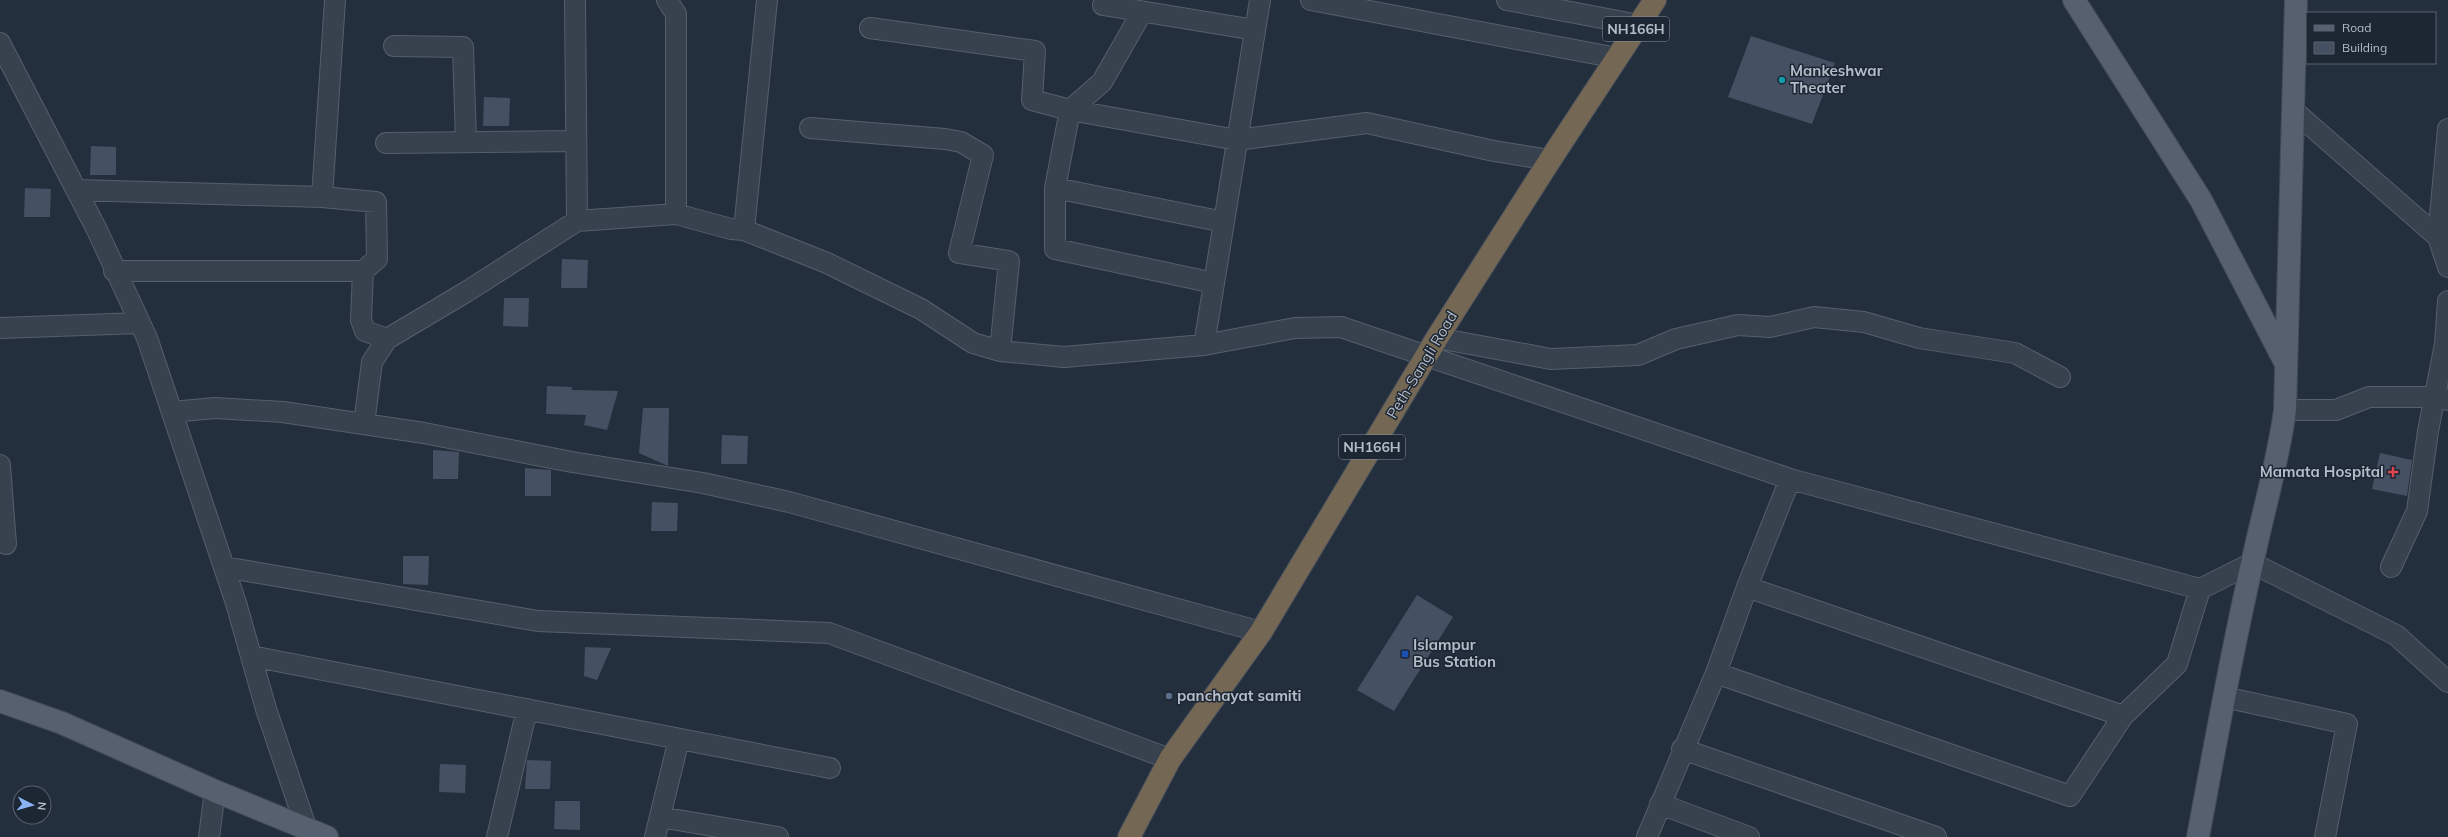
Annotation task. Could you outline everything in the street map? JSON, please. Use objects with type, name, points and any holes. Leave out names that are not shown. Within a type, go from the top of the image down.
[{"type":"highway","name":"NH166H","points":[[1617,58],[1655,0]]},
{"type":"highway","name":"Peth-Sangli Road","points":[[1129,837],[1170,759],[1261,632],[1432,347],[1550,160],[1617,58]]},
{"type":"main road","points":[[2074,0],[2201,200],[2287,365]]},
{"type":"main road","points":[[2198,837],[2224,696],[2252,563],[2279,453],[2285,410],[2296,0]]},
{"type":"main road","points":[[0,701],[62,723],[215,791],[307,834],[327,837]]},
{"type":"street","points":[[322,197],[335,0]]},
{"type":"street","points":[[576,0],[575,141],[577,221]]},
{"type":"street","points":[[667,0],[676,14],[676,214]]},
{"type":"street","points":[[744,230],[767,0]]},
{"type":"street","points":[[1204,345],[1260,0]]},
{"type":"street","points":[[1311,0],[1617,58]]},
{"type":"street","points":[[1507,0],[1639,25]]},
{"type":"street","points":[[1103,5],[1255,30]]},
{"type":"street","points":[[1142,12],[1102,82],[1070,110],[1055,188],[1055,249],[1214,283]]},
{"type":"street","points":[[870,28],[1036,51],[1032,100],[1070,110],[1237,140],[1366,123],[1494,151],[1550,160]]},
{"type":"street","points":[[0,44],[97,230],[114,271],[140,323],[172,412],[224,567],[307,834]]},
{"type":"street","points":[[394,46],[463,48],[466,142]]},
{"type":"street","points":[[2294,111],[2443,238]]},
{"type":"street","points":[[810,128],[951,140],[961,142],[983,154],[959,253],[1009,260],[1000,351]]},
{"type":"street","points":[[2448,129],[2443,238],[2448,267]]},
{"type":"street","points":[[386,144],[575,141]]},
{"type":"street","points":[[1055,188],[1224,222]]},
{"type":"street","points":[[76,190],[322,197],[376,202],[377,259],[363,271],[114,271]]},
{"type":"street","points":[[364,424],[372,362],[387,340],[466,292],[577,221],[676,214],[731,229],[744,230],[827,263],[921,310],[973,343],[1000,351],[1064,357],[1204,345],[1295,328],[1341,327],[1432,347],[1551,359],[1638,355],[1676,339],[1738,325],[1770,327],[1814,317],[1864,322],[1919,338],[2015,353],[2060,377]]},
{"type":"street","points":[[363,271],[361,320],[365,331],[387,340]]},
{"type":"street","points":[[2391,567],[2417,511],[2441,398],[2448,301]]},
{"type":"street","points":[[0,328],[140,323]]},
{"type":"street","points":[[1432,347],[1790,479],[2200,589],[2252,563],[2396,635],[2448,682]]},
{"type":"street","points":[[2285,410],[2336,410],[2369,397],[2441,398]]},
{"type":"street","points":[[172,412],[215,408],[276,412],[424,433],[572,462],[703,483],[789,502],[1261,632]]},
{"type":"street","points":[[0,465],[6,544]]},
{"type":"street","points":[[1647,837],[1682,749],[1716,673],[1747,587],[1790,479]]},
{"type":"street","points":[[224,567],[538,621],[829,634],[1170,759]]},
{"type":"street","points":[[1747,587],[2123,716]]},
{"type":"street","points":[[1716,673],[2070,796],[2123,716],[2177,664],[2200,589]]},
{"type":"street","points":[[251,656],[830,768]]},
{"type":"street","points":[[2224,696],[2348,724],[2325,837]]},
{"type":"street","points":[[497,837],[527,709]]},
{"type":"street","points":[[656,837],[679,739]]},
{"type":"street","points":[[1682,749],[1936,837]]},
{"type":"street","points":[[209,837],[215,791]]},
{"type":"street","points":[[1660,804],[1749,837]]},
{"type":"street","points":[[660,816],[778,837]]},
{"type":"building","name":"Mankeshwar Theater","points":[[1751,36],[1835,63],[1812,124],[1728,97]]},
{"type":"building","points":[[484,97],[510,98],[509,126],[483,126]]},
{"type":"building","points":[[91,146],[116,147],[116,175],[90,175]]},
{"type":"building","points":[[25,188],[51,189],[50,217],[24,217]]},
{"type":"building","points":[[562,259],[588,260],[587,288],[561,288]]},
{"type":"building","points":[[504,298],[529,298],[528,327],[503,326]]},
{"type":"building","points":[[547,386],[572,387],[572,390],[618,391],[607,430],[584,425],[586,415],[546,414]]},
{"type":"building","points":[[643,408],[669,408],[668,466],[639,453]]},
{"type":"building","points":[[722,435],[748,436],[747,464],[721,464]]},
{"type":"building","points":[[433,450],[459,452],[458,479],[433,479]]},
{"type":"building","points":[[2380,453],[2412,460],[2407,496],[2372,489]]},
{"type":"building","points":[[525,468],[551,470],[551,496],[525,496]]},
{"type":"building","points":[[652,502],[678,503],[677,531],[651,531]]},
{"type":"building","points":[[403,556],[429,556],[428,585],[403,584]]},
{"type":"building","name":"Islampur Bus Station","points":[[1417,595],[1453,617],[1394,711],[1357,690]]},
{"type":"building","points":[[585,647],[611,648],[597,680],[584,676]]},
{"type":"building","points":[[527,760],[551,761],[550,789],[525,789]]},
{"type":"building","points":[[440,764],[466,765],[465,793],[439,792]]},
{"type":"building","points":[[555,801],[580,801],[580,830],[554,829]]},
{"type":"place","name":"Mankeshwar Theater","points":[[1782,80]]},
{"type":"place","name":"Mamata Hospital","points":[[2393,472]]},
{"type":"place","name":"Islampur Bus Station","points":[[1405,654]]},
{"type":"place","name":"panchayat samiti","points":[[1169,696]]}]
